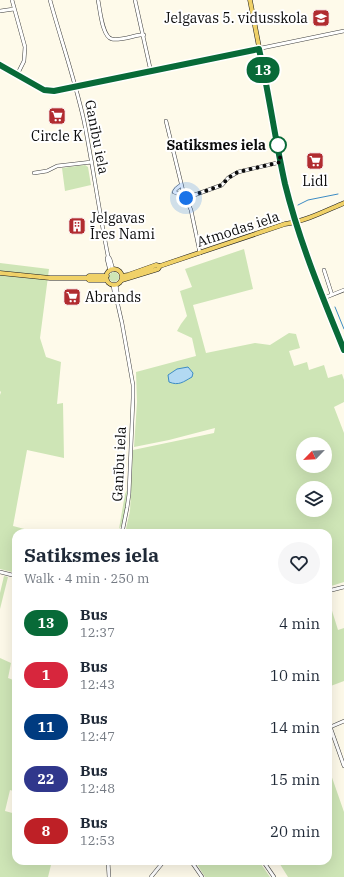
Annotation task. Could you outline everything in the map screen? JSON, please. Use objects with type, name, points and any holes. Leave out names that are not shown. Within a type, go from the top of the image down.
[{"type":"main road","points":[[250,0],[285,183],[296,223],[344,350]]},
{"type":"main road","name":"Atmodas iela","points":[[122,278],[158,269],[160,266],[283,225],[306,220],[344,203]]},
{"type":"main road","points":[[112,270],[120,272],[122,278],[119,283],[114,285],[109,283],[107,278],[112,270]]},
{"type":"main road","points":[[0,273],[50,278],[87,278],[90,280],[107,278]]},
{"type":"street","points":[[12,0],[25,48],[24,60],[17,75]]},
{"type":"street","name":"Ganību iela","points":[[50,0],[84,120],[108,256],[110,258],[112,270]]},
{"type":"street","points":[[98,0],[107,37],[111,40],[115,40],[144,35]]},
{"type":"street","points":[[135,0],[151,72]]},
{"type":"street","points":[[0,11],[14,10]]},
{"type":"street","points":[[0,65],[46,91],[54,91],[75,88],[344,31]]},
{"type":"street","points":[[166,121],[181,185],[191,210],[200,253]]},
{"type":"street","points":[[34,173],[47,171],[57,166],[92,162]]},
{"type":"street","points":[[186,198],[222,185],[228,178],[238,172],[281,162]]},
{"type":"street","points":[[181,185],[174,192],[179,194],[184,193]]},
{"type":"street","points":[[324,270],[332,295]]},
{"type":"street","name":"Ganību iela","points":[[114,285],[115,297],[129,360],[133,392],[129,494],[123,529]]},
{"type":"street","points":[[324,298],[344,290]]},
{"type":"street","points":[[0,573],[12,575]]},
{"type":"street","points":[[332,590],[344,586]]},
{"type":"street","points":[[332,726],[344,721]]},
{"type":"street","points":[[332,735],[344,766]]},
{"type":"street","points":[[108,865],[109,877]]},
{"type":"street","points":[[151,877],[161,865]]},
{"type":"street","points":[[194,865],[202,877]]},
{"type":"street","points":[[266,865],[274,877]]},
{"type":"green space","points":[[85,165],[88,167],[91,185],[65,191],[62,168]]},
{"type":"green space","points":[[244,249],[253,289],[193,305],[206,353],[255,343],[270,345],[289,333],[296,334],[300,348],[289,351],[294,366],[307,362],[309,370],[324,365],[328,378],[342,374],[344,380],[344,402],[334,407],[344,433],[344,582],[332,586],[332,529],[126,529],[130,511],[133,450],[214,433],[215,428],[134,447],[137,402],[136,372],[196,356],[192,338],[177,331],[187,316],[180,291],[192,287],[185,269]]},
{"type":"green space","points":[[0,263],[49,269],[40,338],[46,357],[61,362],[57,404],[63,403],[64,458],[27,450],[13,526],[24,529],[12,529],[12,572],[0,569]]},
{"type":"green space","points":[[114,272],[119,277],[114,282],[109,277]]},
{"type":"green space","points":[[127,490],[124,516],[119,529],[125,494]]},
{"type":"green space","points":[[4,576],[8,577],[0,609],[0,593]]},
{"type":"green space","points":[[332,611],[338,630],[344,628],[344,681],[332,686]]},
{"type":"green space","points":[[0,658],[11,663],[8,678],[12,680],[12,791],[10,790],[5,811],[12,813],[12,865],[51,865],[48,877],[0,877]]},
{"type":"green space","points":[[332,778],[344,812],[344,877],[288,877],[280,865],[332,865]]},
{"type":"green space","points":[[198,865],[262,865],[270,877],[205,877]]},
{"type":"water","points":[[188,367],[193,373],[192,377],[183,382],[169,382],[168,375],[177,369]]},
{"type":"waterway","points":[[298,205],[308,200],[338,194]]},
{"type":"waterway","points":[[335,307],[344,329]]},
{"type":"bus line","name":"13","points":[[0,65],[44,90],[51,92],[259,49],[282,170],[292,209],[344,350]]},
{"type":"place","name":"Jelgavas 5. vidusskola","points":[[321,18]]},
{"type":"place","name":"Circle K","points":[[57,116]]},
{"type":"place","name":"Satiksmes iela","points":[[278,145]]},
{"type":"place","name":"Lidl","points":[[315,161]]},
{"type":"place","name":"Jelgavas Īres Nami","points":[[77,226]]},
{"type":"place","name":"Abrands","points":[[72,297]]},
{"type":"route","points":[[186,198],[222,185],[228,178],[238,172],[281,162],[277,142],[278,145]]}]
